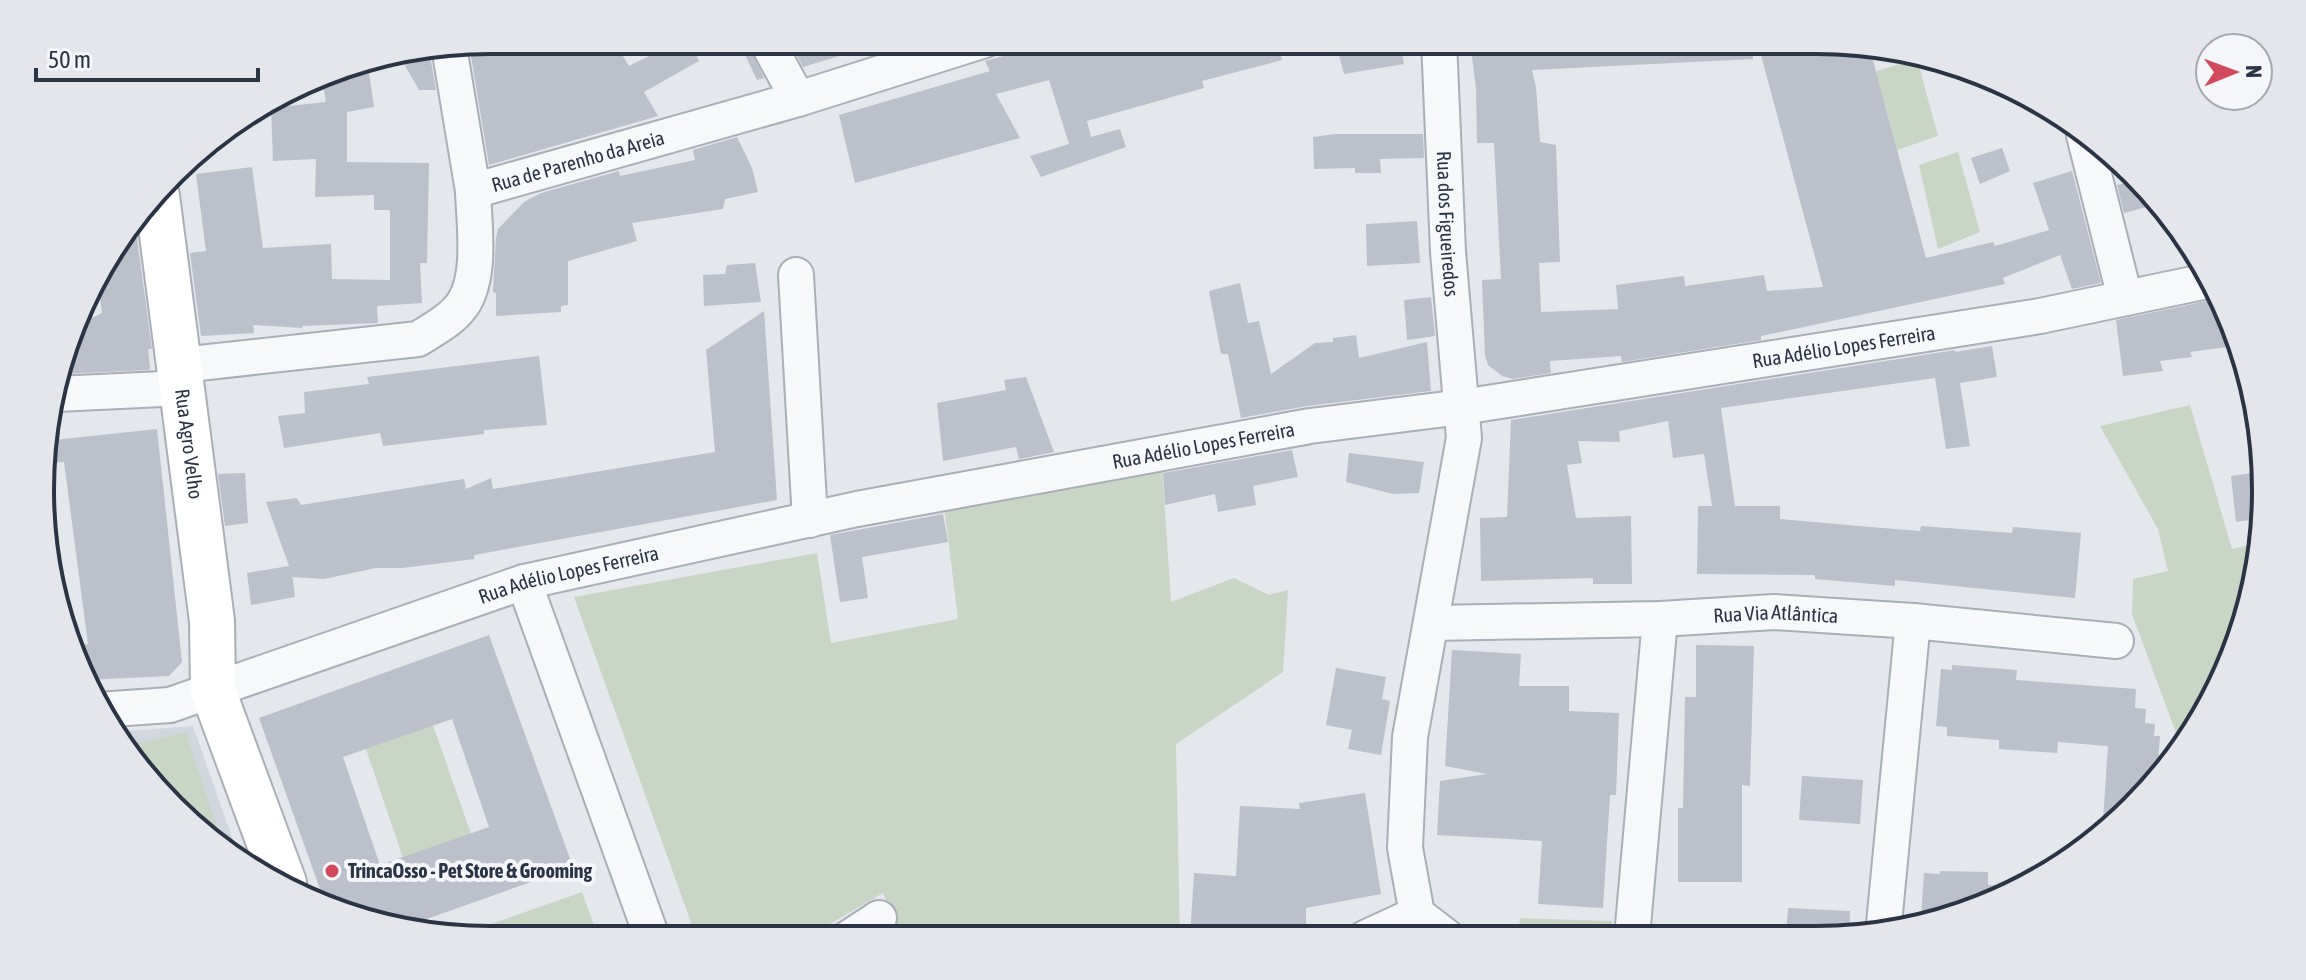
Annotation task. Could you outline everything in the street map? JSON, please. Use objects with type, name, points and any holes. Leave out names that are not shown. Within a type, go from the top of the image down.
[{"type":"street","points":[[774,54],[798,99]]},
{"type":"street","name":"Rua de Parenho da Areia","points":[[65,393],[418,339],[461,307],[475,273],[473,191],[798,99],[941,54]]},
{"type":"street","name":"Rua dos Figueiredos","points":[[1417,914],[1405,848],[1410,737],[1464,438],[1448,252],[1440,54]]},
{"type":"street","points":[[451,56],[473,191]]},
{"type":"street","points":[[2088,149],[2125,298]]},
{"type":"street","name":"Rua Agro Velho","points":[[159,207],[212,621],[213,691],[280,872]]},
{"type":"street","points":[[796,275],[810,520]]},
{"type":"street","name":"Rua Adélio Lopes Ferreira","points":[[113,709],[170,705],[524,582],[872,506],[1310,426],[1462,407],[2040,316],[2200,283]]},
{"type":"street","points":[[524,582],[648,926]]},
{"type":"street","name":"Rua Via Atlântica","points":[[1432,623],[1660,619],[1774,612],[1913,621],[2116,641]]},
{"type":"street","points":[[1633,926],[1660,619]]},
{"type":"street","points":[[1884,920],[1913,621]]},
{"type":"street","points":[[1391,926],[1417,914],[1433,926]]},
{"type":"street","points":[[867,926],[879,918]]},
{"type":"shaded area","points":[[193,726],[234,843],[182,798],[126,731]]},
{"type":"green space","points":[[1904,63],[1919,67],[1938,136],[1897,150],[1876,71]]},
{"type":"green space","points":[[1958,152],[1980,232],[1938,249],[1919,165]]},
{"type":"green space","points":[[2190,405],[2232,549],[2248,545],[2237,603],[2219,657],[2177,735],[2132,614],[2133,579],[2168,571],[2158,529],[2100,426]]},
{"type":"green space","points":[[1162,466],[1171,602],[1234,578],[1269,595],[1288,590],[1283,672],[1176,744],[1180,926],[897,926],[883,893],[826,926],[692,926],[574,597],[817,553],[831,643],[958,619],[944,505]]},
{"type":"green space","points":[[433,725],[471,834],[403,858],[366,749]]},
{"type":"green space","points":[[186,732],[218,830],[162,777],[136,744]]},
{"type":"green space","points":[[582,892],[594,926],[490,926],[486,926]]},
{"type":"green space","points":[[1520,918],[1612,921],[1612,926],[1519,926]]},
{"type":"building","points":[[622,54],[629,66],[653,54],[695,54],[699,61],[644,92],[658,116],[489,165],[471,55]]},
{"type":"building","points":[[745,54],[753,54],[764,78],[757,80]]},
{"type":"building","points":[[796,54],[846,54],[803,67]]},
{"type":"building","points":[[1011,54],[1281,54],[1282,60],[1202,81],[1204,88],[1087,121],[1091,137],[1120,129],[1126,147],[1041,177],[1030,156],[1069,144],[1049,80],[996,94],[1020,138],[855,183],[839,115],[990,71],[985,61]]},
{"type":"building","points":[[1339,54],[1402,54],[1404,64],[1344,74]]},
{"type":"building","points":[[1472,54],[1753,54],[1753,59],[1532,70],[1540,142],[1556,145],[1560,262],[1539,263],[1541,312],[1618,309],[1616,285],[1684,276],[1685,286],[1764,275],[1767,291],[1823,287],[1761,54],[1872,58],[1926,258],[1993,242],[1995,246],[2049,230],[2033,183],[2072,171],[2101,283],[2072,289],[2060,255],[2003,278],[2005,284],[1761,336],[1761,340],[1622,362],[1621,356],[1550,361],[1551,373],[1513,379],[1502,376],[1488,365],[1485,355],[1482,280],[1501,279],[1494,143],[1477,143]]},
{"type":"building","points":[[430,58],[436,90],[419,90],[403,62]]},
{"type":"building","points":[[369,71],[374,107],[347,112],[347,162],[429,163],[427,263],[420,263],[422,303],[377,306],[378,323],[303,328],[253,325],[254,333],[201,336],[190,253],[206,251],[196,174],[252,167],[263,248],[331,244],[332,279],[390,280],[390,210],[374,210],[374,195],[315,197],[316,159],[273,161],[271,113],[282,107],[326,102],[324,87]]},
{"type":"building","points":[[1423,134],[1424,158],[1380,159],[1381,173],[1355,173],[1355,168],[1314,169],[1313,137]]},
{"type":"building","points":[[737,137],[752,168],[758,192],[725,199],[723,209],[632,223],[637,241],[568,261],[568,305],[561,306],[561,312],[496,316],[496,293],[493,292],[498,229],[524,202],[541,193],[619,171],[620,176],[695,160],[693,150]]},
{"type":"building","points":[[2002,148],[2010,171],[1980,184],[1971,158]]},
{"type":"building","points":[[2125,183],[2147,207],[2124,213],[2117,185]]},
{"type":"building","points":[[1417,221],[1420,263],[1367,266],[1366,224]]},
{"type":"building","points":[[137,235],[152,349],[148,349],[149,370],[70,374],[89,319],[102,313],[100,296]]},
{"type":"building","points":[[755,263],[761,302],[704,306],[703,275],[725,274],[727,265]]},
{"type":"building","points":[[1240,283],[1248,323],[1259,321],[1271,374],[1315,343],[1333,342],[1333,338],[1356,335],[1359,358],[1427,342],[1431,391],[1307,406],[1241,418],[1228,354],[1221,354],[1209,291]]},
{"type":"building","points":[[1431,297],[1435,336],[1407,340],[1404,300]]},
{"type":"building","points":[[2209,301],[2228,347],[2190,352],[2192,357],[2160,361],[2163,371],[2123,376],[2116,320]]},
{"type":"building","points":[[764,311],[777,500],[474,555],[474,559],[376,568],[324,579],[293,577],[292,574],[295,597],[251,605],[247,573],[289,566],[266,502],[297,498],[301,505],[464,479],[466,489],[491,478],[493,489],[715,452],[706,350]]},
{"type":"building","points":[[1992,346],[1997,377],[1960,383],[1970,446],[1946,449],[1935,378],[1721,408],[1735,506],[1780,506],[1780,519],[1920,531],[1921,526],[2012,533],[2013,527],[2081,533],[2075,598],[1895,580],[1895,586],[1815,579],[1815,575],[1697,574],[1698,506],[1712,506],[1704,454],[1673,458],[1668,421],[1619,431],[1620,442],[1578,441],[1582,463],[1567,465],[1576,518],[1631,516],[1632,584],[1593,584],[1593,578],[1481,581],[1480,518],[1507,517],[1511,420]]},
{"type":"building","points":[[539,356],[547,425],[484,430],[484,434],[383,446],[380,433],[284,448],[278,416],[305,413],[304,392],[369,384],[367,377]]},
{"type":"building","points":[[1026,377],[1054,452],[1019,459],[1016,447],[943,461],[937,403],[1006,390],[1004,380]]},
{"type":"building","points":[[157,429],[182,662],[169,676],[97,679],[82,645],[88,644],[64,462],[55,462],[57,440]]},
{"type":"building","points":[[1292,450],[1298,477],[1253,486],[1256,505],[1218,512],[1215,494],[1165,505],[1163,473]]},
{"type":"building","points":[[1349,453],[1424,462],[1419,493],[1393,494],[1346,482]]},
{"type":"building","points":[[245,473],[248,523],[225,526],[218,474]]},
{"type":"building","points":[[2251,473],[2251,520],[2236,522],[2231,476]]},
{"type":"building","points":[[943,514],[948,542],[862,557],[868,598],[840,602],[830,535]]},
{"type":"building","points":[[489,635],[573,867],[422,920],[377,911],[321,892],[259,718]],"holes":[[[452,719],[489,827],[380,865],[343,757]]]},
{"type":"building","points":[[1696,645],[1754,646],[1750,786],[1742,785],[1742,882],[1678,882],[1678,808],[1683,808],[1685,697],[1696,697]]},
{"type":"building","points":[[1452,650],[1521,654],[1519,686],[1569,686],[1569,711],[1619,713],[1616,795],[1610,795],[1603,908],[1538,904],[1542,841],[1437,835],[1440,781],[1487,774],[1445,766]]},
{"type":"building","points":[[1952,665],[2017,670],[2016,680],[2136,689],[2135,708],[2146,709],[2145,723],[2155,724],[2154,736],[2160,736],[2158,759],[2103,818],[2108,746],[2058,742],[2057,753],[1999,749],[1999,740],[1947,736],[1947,727],[1936,726],[1941,669],[1952,670]]},
{"type":"building","points":[[1336,668],[1386,677],[1382,699],[1390,701],[1381,755],[1348,749],[1352,730],[1326,725]]},
{"type":"building","points":[[1802,776],[1863,780],[1860,824],[1799,820]]},
{"type":"building","points":[[1365,793],[1381,894],[1306,908],[1306,926],[1191,926],[1194,873],[1236,876],[1240,806],[1300,809],[1299,803]]},
{"type":"building","points":[[1940,871],[1988,872],[1988,885],[1999,886],[1921,913],[1924,873],[1940,874]]},
{"type":"building","points":[[1788,908],[1850,911],[1849,925],[1787,926]]},
{"type":"place","name":"TrincaOsso - Pet Store & Grooming","points":[[332,871]]}]
